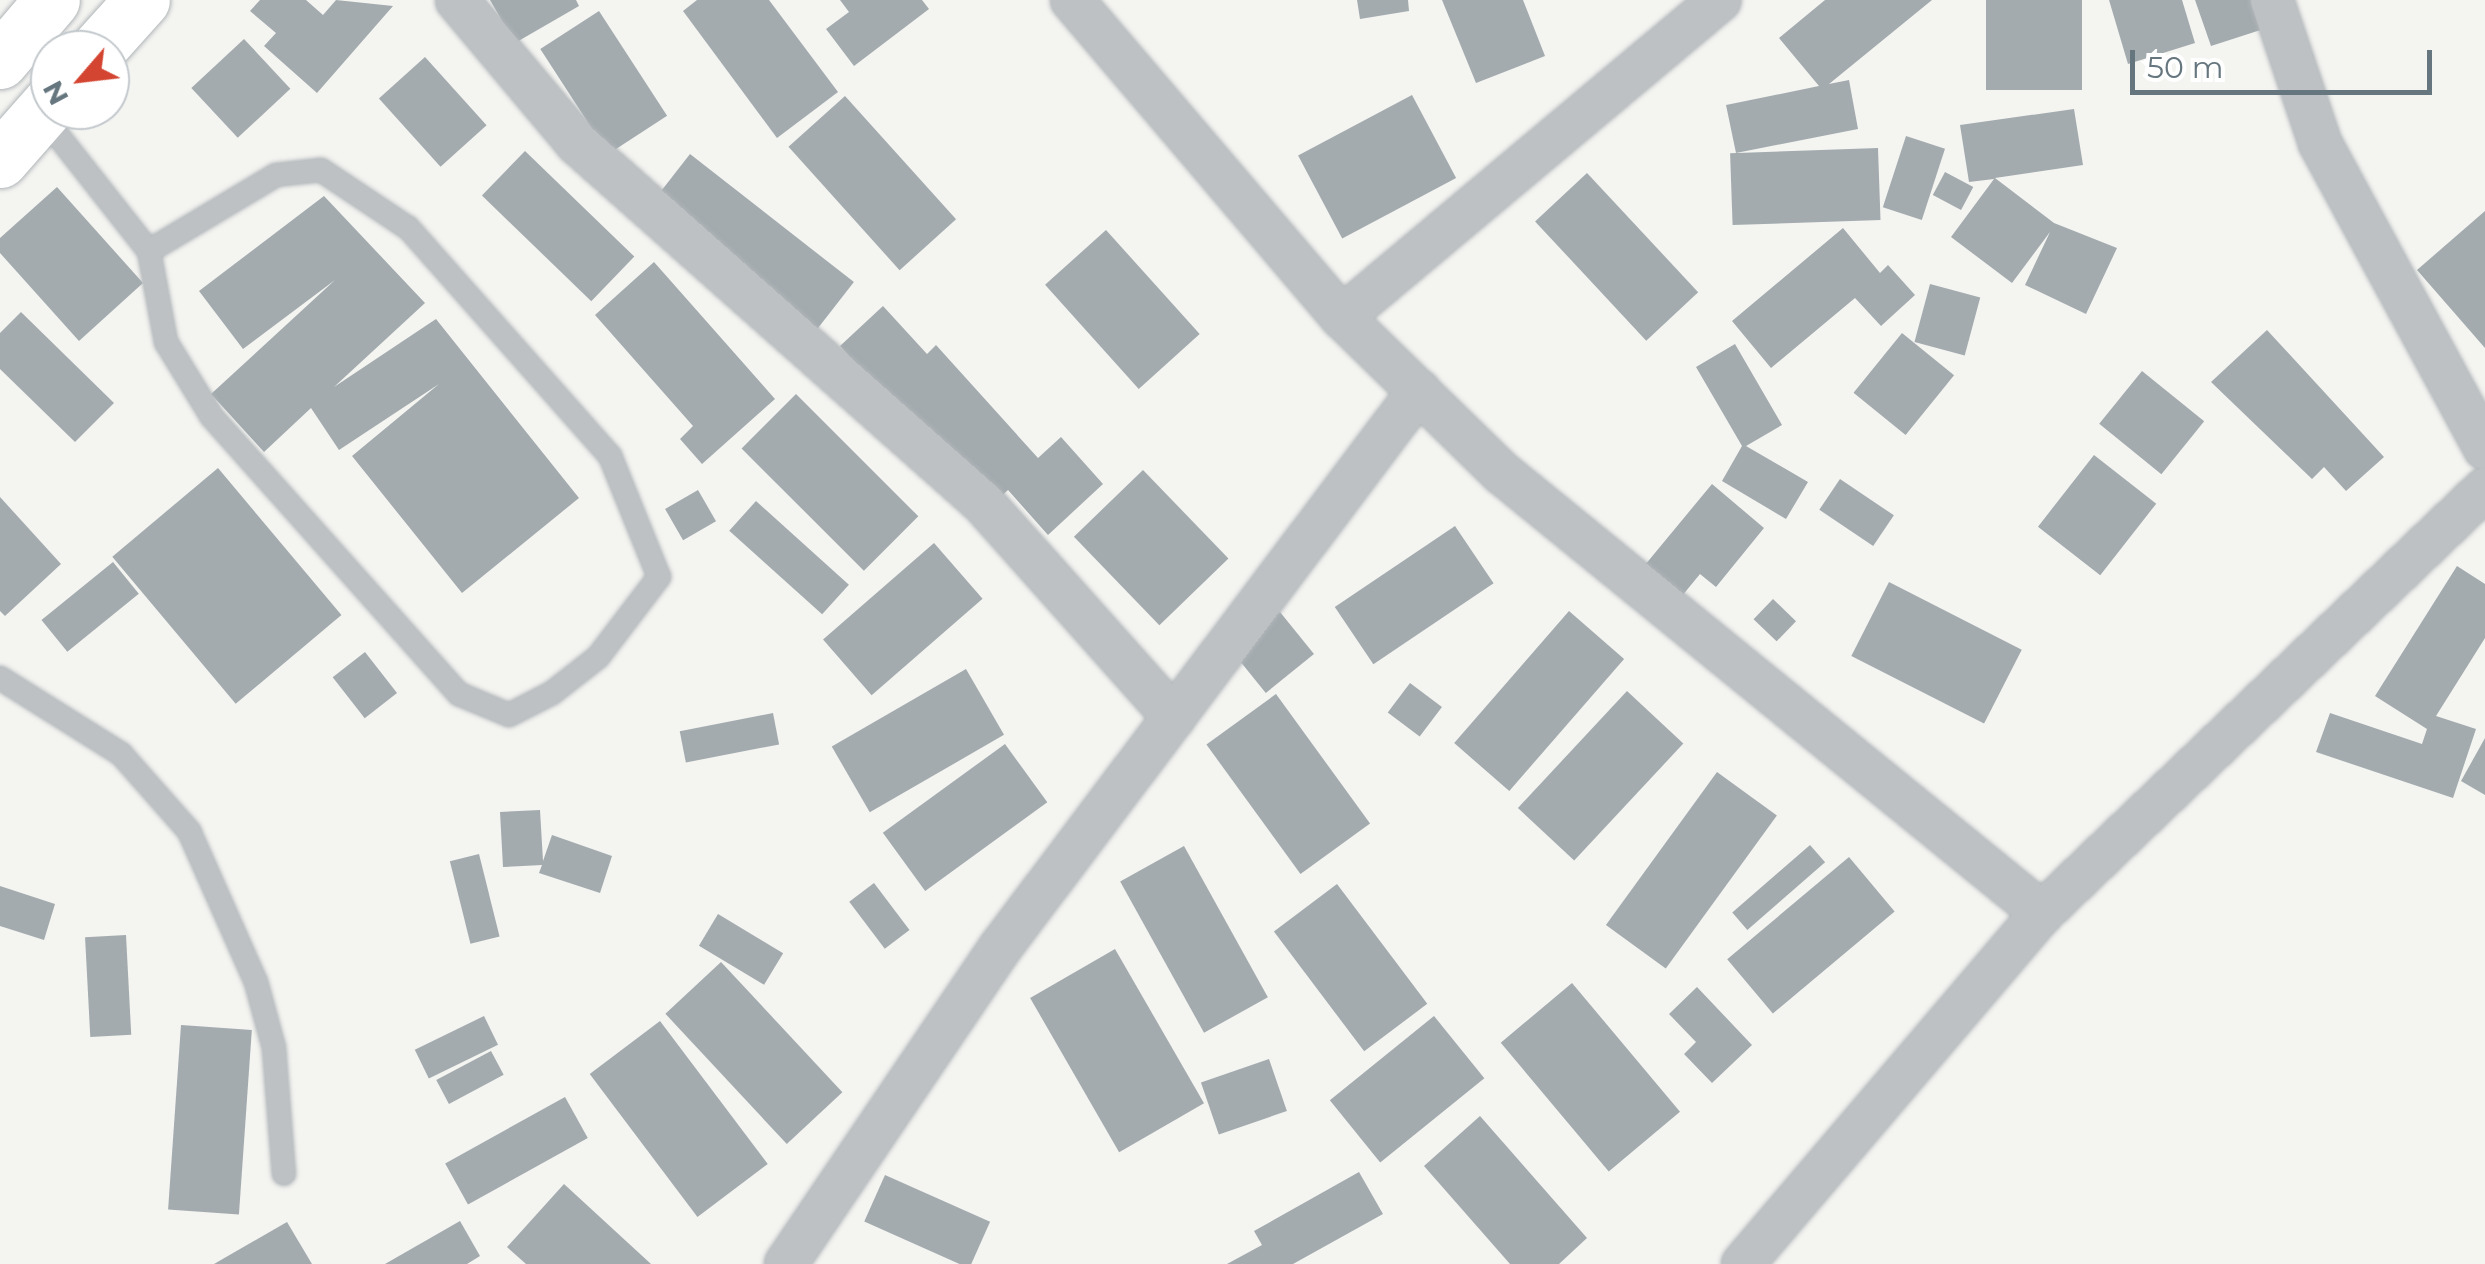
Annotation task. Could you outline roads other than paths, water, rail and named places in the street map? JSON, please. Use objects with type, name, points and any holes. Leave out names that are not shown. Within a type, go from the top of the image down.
[{"type":"main road","points":[[0,61],[52,0]]},
{"type":"main road","points":[[115,30],[142,0]]},
{"type":"main road","points":[[0,160],[30,126]]},
{"type":"street","points":[[456,0],[577,143],[983,503],[1174,717]]},
{"type":"street","points":[[1072,0],[1342,317],[1502,472],[2042,913]]},
{"type":"street","points":[[1342,317],[1720,0]]},
{"type":"street","points":[[2272,0],[2320,142],[2485,448]]},
{"type":"street","points":[[786,1264],[1000,948],[1419,392]]},
{"type":"street","points":[[1743,1264],[2042,913],[2476,513]]},
{"type":"lane","points":[[60,130],[149,251],[166,342],[212,417],[459,694],[509,715],[598,657],[659,577],[646,530],[610,456],[408,228],[321,170],[276,175],[149,251]]},
{"type":"lane","points":[[0,678],[121,754],[189,832],[256,982],[274,1048],[284,1174]]}]
